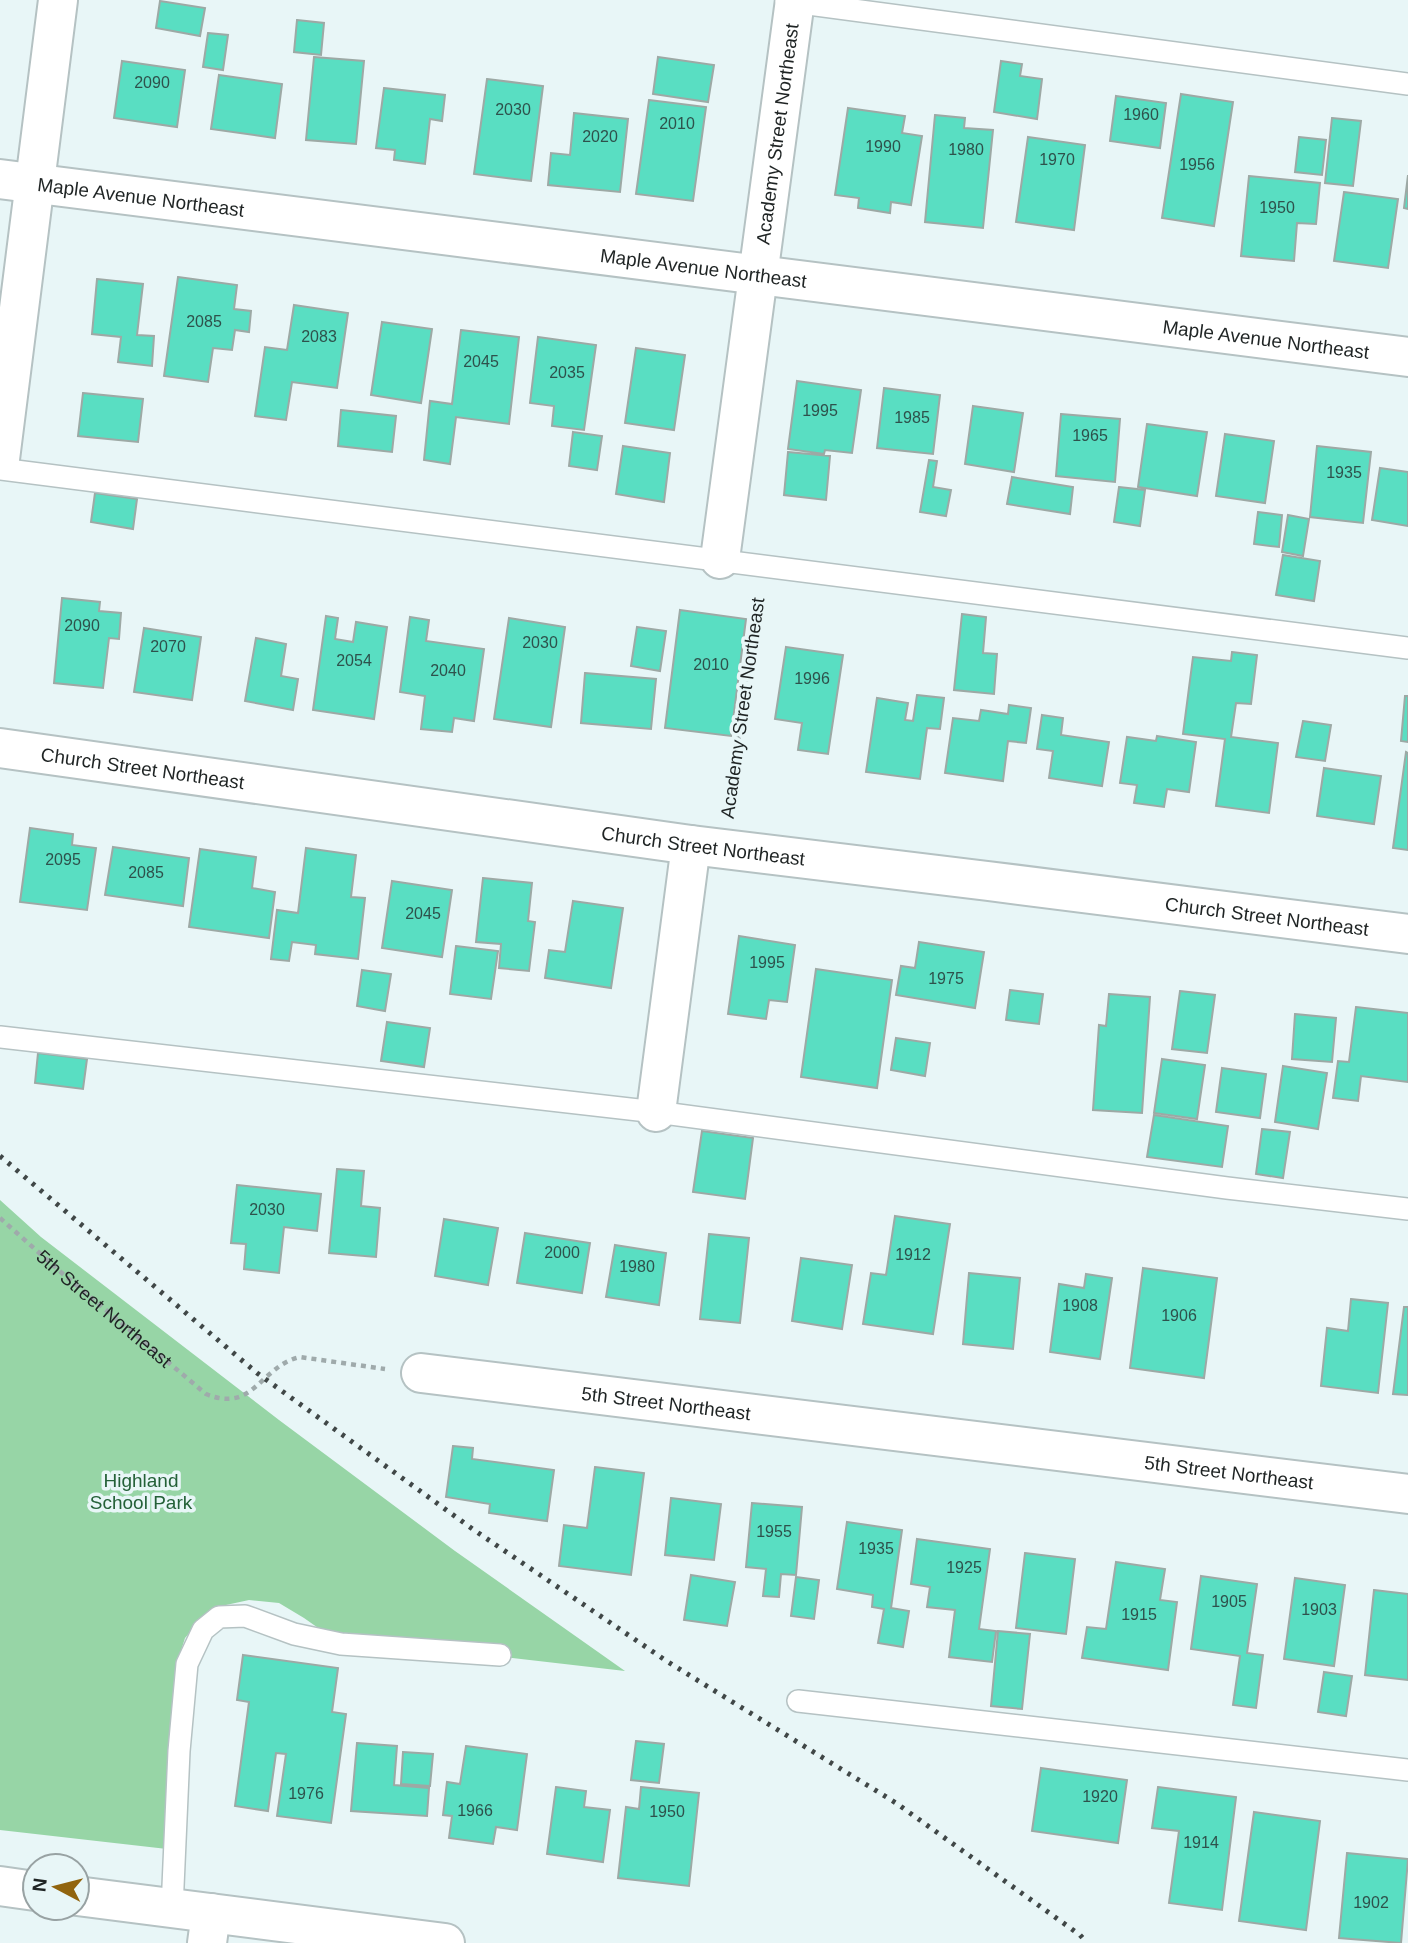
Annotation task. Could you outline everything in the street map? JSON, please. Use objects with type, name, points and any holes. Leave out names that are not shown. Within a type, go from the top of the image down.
[{"type":"street","points":[[0,459],[18,181],[58,0]]},
{"type":"street","name":"Academy Street Northeast","points":[[720,559],[789,1]]},
{"type":"street","name":"Maple Avenue Northeast","points":[[18,181],[1408,357]]},
{"type":"street","name":"Church Street Northeast","points":[[0,748],[707,847],[1408,934]]},
{"type":"street","points":[[656,1112],[707,847]]},
{"type":"street","name":"5th Street Northeast","points":[[421,1373],[1408,1494]]},
{"type":"street","points":[[0,1886],[21,1889]]},
{"type":"street","points":[[91,1898],[172,1909],[209,1928],[445,1943]]},
{"type":"lane","points":[[789,1],[1408,84]]},
{"type":"lane","points":[[0,469],[1408,648]]},
{"type":"lane","points":[[0,1037],[656,1112],[1408,1209]]},
{"type":"lane","points":[[172,1909],[178,1751],[187,1664],[203,1630],[219,1617],[245,1616],[294,1634],[341,1644],[500,1656]]},
{"type":"lane","points":[[798,1701],[1408,1770]]},
{"type":"path","name":"Academy Street Northeast","points":[[707,847],[761,566]]},
{"type":"path","name":"5th Street Northeast","points":[[0,1218],[206,1394],[229,1400],[240,1398],[289,1360],[300,1357],[421,1373]]},
{"type":"green space","name":"Highland School Park","points":[[0,1200],[41,1237],[279,1420],[455,1551],[625,1671],[331,1637],[279,1603],[249,1600],[226,1605],[202,1618],[185,1638],[175,1670],[182,1719],[167,1849],[0,1830]]},
{"type":"building","points":[[160,1],[205,8],[200,36],[156,28]]},
{"type":"building","points":[[297,20],[324,23],[321,55],[294,52]]},
{"type":"building","points":[[208,33],[228,35],[223,70],[203,67]]},
{"type":"building","points":[[314,57],[364,61],[356,144],[306,140]]},
{"type":"building","points":[[658,57],[714,65],[708,102],[653,94]]},
{"type":"building","points":[[122,61],[185,70],[177,127],[114,118]]},
{"type":"building","points":[[1001,61],[1022,64],[1020,76],[1042,79],[1037,119],[994,112]]},
{"type":"building","points":[[219,75],[282,84],[275,138],[211,129]]},
{"type":"building","points":[[487,79],[543,86],[531,181],[474,174]]},
{"type":"building","points":[[384,88],[445,95],[442,121],[430,119],[425,164],[394,160],[395,150],[376,148]]},
{"type":"building","points":[[1181,94],[1233,102],[1214,226],[1162,218]]},
{"type":"building","points":[[1116,96],[1166,103],[1160,148],[1110,141]]},
{"type":"building","points":[[649,100],[706,107],[693,201],[636,194]]},
{"type":"building","points":[[848,108],[905,116],[902,133],[922,136],[911,205],[891,202],[890,213],[858,208],[859,198],[835,195]]},
{"type":"building","points":[[574,113],[628,119],[620,192],[548,185],[551,153],[570,155]]},
{"type":"building","points":[[935,115],[965,118],[964,128],[993,130],[983,228],[925,222]]},
{"type":"building","points":[[1332,118],[1361,121],[1353,186],[1325,183]]},
{"type":"building","points":[[1028,137],[1085,145],[1074,230],[1016,222]]},
{"type":"building","points":[[1299,137],[1326,140],[1322,175],[1295,172]]},
{"type":"building","points":[[1408,175],[1408,209],[1404,208]]},
{"type":"building","points":[[1249,176],[1320,183],[1316,224],[1297,223],[1294,261],[1241,256]]},
{"type":"building","points":[[1344,192],[1398,199],[1388,268],[1334,261]]},
{"type":"building","points":[[178,277],[237,285],[234,309],[251,311],[249,332],[235,330],[232,350],[213,348],[208,382],[164,376]]},
{"type":"building","points":[[97,279],[143,284],[137,335],[154,336],[152,366],[118,362],[121,337],[92,334]]},
{"type":"building","points":[[294,305],[348,313],[337,388],[292,382],[286,420],[255,416],[265,347],[287,350]]},
{"type":"building","points":[[382,322],[432,329],[421,403],[371,395]]},
{"type":"building","points":[[461,330],[519,337],[509,424],[456,417],[450,464],[424,460],[430,401],[452,404]]},
{"type":"building","points":[[538,337],[596,345],[584,430],[552,426],[554,406],[530,403]]},
{"type":"building","points":[[636,348],[685,355],[674,430],[625,423]]},
{"type":"building","points":[[797,381],[861,390],[852,453],[825,450],[824,454],[788,449]]},
{"type":"building","points":[[884,388],[940,395],[933,454],[877,448]]},
{"type":"building","points":[[83,393],[143,399],[138,442],[78,436]]},
{"type":"building","points":[[973,406],[1023,413],[1014,472],[965,464]]},
{"type":"building","points":[[341,410],[396,416],[392,452],[338,446]]},
{"type":"building","points":[[1061,414],[1120,419],[1115,482],[1056,476]]},
{"type":"building","points":[[1147,424],[1207,432],[1197,496],[1138,487]]},
{"type":"building","points":[[573,432],[602,436],[597,470],[569,466]]},
{"type":"building","points":[[1225,434],[1274,441],[1265,503],[1216,496]]},
{"type":"building","points":[[623,446],[670,453],[664,502],[616,494]]},
{"type":"building","points":[[1317,446],[1371,452],[1363,523],[1310,517]]},
{"type":"building","points":[[788,452],[830,456],[826,500],[784,495]]},
{"type":"building","points":[[929,460],[937,461],[933,487],[951,490],[946,516],[920,512]]},
{"type":"building","points":[[1380,468],[1408,472],[1408,526],[1372,520]]},
{"type":"building","points":[[1012,477],[1073,487],[1070,514],[1007,504]]},
{"type":"building","points":[[1119,487],[1145,490],[1140,526],[1114,522]]},
{"type":"building","points":[[95,493],[137,499],[133,529],[91,522]]},
{"type":"building","points":[[1258,512],[1282,515],[1279,547],[1254,544]]},
{"type":"building","points":[[1288,515],[1309,519],[1303,556],[1282,552]]},
{"type":"building","points":[[1283,555],[1320,561],[1314,601],[1276,595]]},
{"type":"building","points":[[62,598],[100,602],[99,611],[121,613],[119,639],[109,638],[103,688],[54,683]]},
{"type":"building","points":[[680,610],[746,619],[731,736],[665,728]]},
{"type":"building","points":[[962,614],[986,617],[983,653],[997,654],[994,694],[954,690]]},
{"type":"building","points":[[326,616],[338,618],[335,639],[353,642],[356,622],[387,627],[374,719],[313,710]]},
{"type":"building","points":[[410,617],[429,620],[426,641],[484,649],[474,721],[454,718],[452,732],[421,729],[425,696],[400,692]]},
{"type":"building","points":[[509,618],[565,627],[551,727],[494,719]]},
{"type":"building","points":[[637,627],[666,631],[660,671],[631,666]]},
{"type":"building","points":[[144,628],[201,637],[192,700],[134,692]]},
{"type":"building","points":[[256,638],[286,644],[281,676],[298,679],[293,710],[245,701]]},
{"type":"building","points":[[786,647],[843,655],[828,754],[798,750],[802,723],[775,719]]},
{"type":"building","points":[[1232,652],[1257,655],[1251,704],[1236,703],[1231,737],[1278,743],[1269,813],[1216,806],[1225,739],[1183,734],[1193,657],[1231,661]]},
{"type":"building","points":[[585,673],[656,679],[651,729],[581,723]]},
{"type":"building","points":[[917,695],[944,698],[940,729],[927,728],[920,779],[866,772],[877,698],[908,703],[905,720],[913,721]]},
{"type":"building","points":[[1405,696],[1408,696],[1408,742],[1401,741]]},
{"type":"building","points":[[1009,705],[1031,708],[1026,743],[1008,741],[1003,781],[945,773],[953,718],[979,721],[981,710],[1008,714]]},
{"type":"building","points":[[1042,715],[1063,718],[1061,735],[1109,742],[1102,786],[1049,778],[1053,751],[1037,749]]},
{"type":"building","points":[[1303,721],[1331,725],[1325,761],[1296,757]]},
{"type":"building","points":[[1157,736],[1196,742],[1189,792],[1167,789],[1164,807],[1134,803],[1137,785],[1120,783],[1127,737],[1156,741]]},
{"type":"building","points":[[1406,752],[1408,753],[1408,850],[1393,848]]},
{"type":"building","points":[[1324,768],[1381,776],[1374,824],[1317,816]]},
{"type":"building","points":[[30,828],[73,834],[72,845],[96,848],[87,910],[20,902]]},
{"type":"building","points":[[113,847],[189,858],[183,906],[105,895]]},
{"type":"building","points":[[306,848],[356,855],[351,897],[365,898],[358,959],[315,954],[316,945],[292,942],[289,961],[271,959],[277,910],[298,913]]},
{"type":"building","points":[[200,849],[256,857],[252,888],[275,892],[269,938],[189,927]]},
{"type":"building","points":[[483,878],[532,883],[528,921],[535,922],[529,971],[499,968],[501,944],[476,942]]},
{"type":"building","points":[[392,881],[452,890],[442,957],[382,948]]},
{"type":"building","points":[[573,901],[623,908],[611,988],[545,978],[549,950],[565,952]]},
{"type":"building","points":[[739,936],[795,945],[787,1002],[769,1000],[766,1019],[728,1014]]},
{"type":"building","points":[[919,942],[984,952],[975,1008],[896,995],[901,966],[915,968]]},
{"type":"building","points":[[456,946],[498,951],[491,999],[450,994]]},
{"type":"building","points":[[816,969],[892,980],[877,1088],[801,1077]]},
{"type":"building","points":[[362,970],[391,974],[385,1011],[357,1006]]},
{"type":"building","points":[[1010,990],[1043,994],[1039,1024],[1006,1020]]},
{"type":"building","points":[[1180,991],[1215,995],[1207,1053],[1172,1049]]},
{"type":"building","points":[[1109,994],[1150,997],[1142,1113],[1093,1110],[1099,1025],[1106,1026]]},
{"type":"building","points":[[1356,1007],[1408,1013],[1408,1082],[1361,1076],[1358,1101],[1333,1098],[1338,1061],[1349,1062]]},
{"type":"building","points":[[1295,1014],[1336,1018],[1332,1062],[1292,1059]]},
{"type":"building","points":[[387,1022],[430,1028],[424,1067],[381,1061]]},
{"type":"building","points":[[896,1038],[930,1043],[925,1076],[891,1070]]},
{"type":"building","points":[[38,1053],[87,1059],[83,1089],[35,1083]]},
{"type":"building","points":[[1162,1059],[1205,1065],[1197,1119],[1154,1113]]},
{"type":"building","points":[[1283,1066],[1327,1073],[1318,1129],[1275,1122]]},
{"type":"building","points":[[1222,1068],[1266,1074],[1260,1118],[1216,1112]]},
{"type":"building","points":[[1154,1115],[1228,1126],[1222,1167],[1147,1157]]},
{"type":"building","points":[[1262,1129],[1290,1132],[1283,1178],[1256,1174]]},
{"type":"building","points":[[702,1131],[753,1138],[745,1199],[693,1192]]},
{"type":"building","points":[[337,1169],[364,1171],[361,1206],[380,1208],[376,1257],[329,1253]]},
{"type":"building","points":[[237,1185],[321,1194],[317,1231],[284,1227],[279,1273],[244,1269],[246,1244],[231,1243]]},
{"type":"building","points":[[895,1216],[950,1224],[933,1334],[863,1324],[871,1273],[886,1275]]},
{"type":"building","points":[[444,1219],[498,1228],[488,1285],[435,1276]]},
{"type":"building","points":[[525,1233],[590,1243],[582,1293],[517,1283]]},
{"type":"building","points":[[709,1234],[749,1238],[740,1323],[700,1319]]},
{"type":"building","points":[[615,1245],[666,1253],[659,1305],[606,1297]]},
{"type":"building","points":[[801,1258],[852,1265],[842,1329],[792,1321]]},
{"type":"building","points":[[1143,1268],[1217,1278],[1204,1378],[1130,1368]]},
{"type":"building","points":[[969,1273],[1020,1278],[1013,1349],[963,1344]]},
{"type":"building","points":[[1086,1274],[1112,1278],[1100,1359],[1050,1352],[1059,1284],[1084,1288]]},
{"type":"building","points":[[1351,1299],[1388,1303],[1378,1393],[1321,1386],[1327,1328],[1348,1331]]},
{"type":"building","points":[[1404,1307],[1408,1307],[1408,1395],[1393,1394]]},
{"type":"building","points":[[453,1446],[473,1448],[472,1459],[554,1470],[547,1521],[489,1513],[490,1504],[446,1497]]},
{"type":"building","points":[[595,1467],[644,1473],[631,1575],[559,1566],[564,1525],[587,1528]]},
{"type":"building","points":[[671,1498],[721,1504],[714,1560],[665,1555]]},
{"type":"building","points":[[752,1503],[802,1507],[796,1575],[781,1574],[779,1597],[763,1596],[766,1569],[746,1567]]},
{"type":"building","points":[[847,1522],[902,1530],[891,1608],[909,1611],[903,1647],[878,1643],[884,1609],[872,1607],[873,1595],[837,1589]]},
{"type":"building","points":[[917,1539],[990,1549],[979,1629],[996,1631],[992,1662],[949,1657],[955,1610],[927,1607],[930,1587],[911,1584]]},
{"type":"building","points":[[1025,1553],[1075,1559],[1066,1634],[1016,1628]]},
{"type":"building","points":[[1116,1562],[1165,1569],[1160,1600],[1177,1602],[1168,1670],[1082,1658],[1087,1627],[1106,1629]]},
{"type":"building","points":[[691,1575],[735,1582],[727,1626],[684,1620]]},
{"type":"building","points":[[1201,1576],[1257,1584],[1247,1653],[1263,1655],[1256,1708],[1233,1705],[1240,1656],[1191,1649]]},
{"type":"building","points":[[796,1577],[819,1580],[814,1619],[791,1616]]},
{"type":"building","points":[[1295,1578],[1345,1585],[1334,1666],[1284,1659]]},
{"type":"building","points":[[1374,1590],[1408,1594],[1408,1680],[1365,1675]]},
{"type":"building","points":[[998,1631],[1030,1634],[1022,1709],[991,1706]]},
{"type":"building","points":[[243,1655],[338,1668],[332,1712],[346,1714],[331,1823],[277,1816],[286,1754],[276,1753],[268,1811],[235,1806],[249,1702],[237,1700]]},
{"type":"building","points":[[1324,1672],[1352,1676],[1346,1716],[1318,1712]]},
{"type":"building","points":[[636,1741],[664,1744],[659,1783],[631,1780]]},
{"type":"building","points":[[357,1743],[397,1746],[394,1785],[429,1788],[427,1816],[351,1811]]},
{"type":"building","points":[[466,1746],[527,1754],[517,1830],[496,1827],[493,1844],[449,1838],[452,1816],[443,1815],[447,1782],[460,1784]]},
{"type":"building","points":[[403,1752],[433,1754],[430,1786],[401,1784]]},
{"type":"building","points":[[1041,1768],[1127,1780],[1118,1843],[1032,1831]]},
{"type":"building","points":[[556,1787],[586,1791],[584,1807],[610,1810],[603,1862],[547,1854]]},
{"type":"building","points":[[641,1787],[699,1793],[689,1886],[618,1878],[626,1807],[639,1809]]},
{"type":"building","points":[[1158,1787],[1236,1797],[1222,1910],[1169,1903],[1179,1831],[1152,1828]]},
{"type":"building","points":[[1254,1812],[1320,1821],[1306,1930],[1239,1921]]},
{"type":"building","points":[[1347,1853],[1408,1859],[1401,1943],[1339,1938]]},
{"type":"railway","points":[[0,1156],[257,1373],[474,1530],[668,1662],[896,1803],[1080,1935],[1087,1943]]}]
